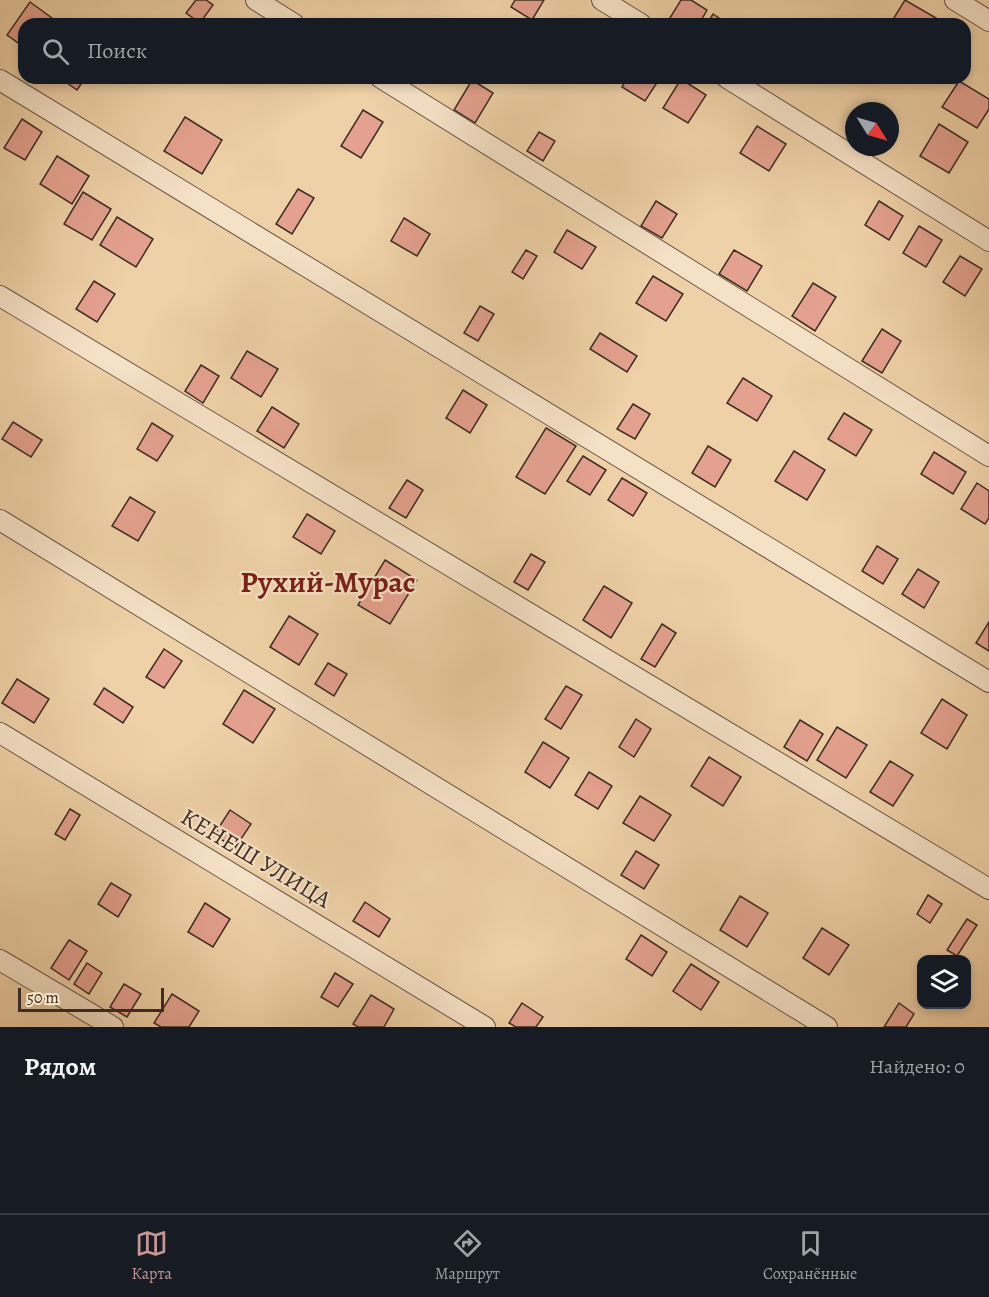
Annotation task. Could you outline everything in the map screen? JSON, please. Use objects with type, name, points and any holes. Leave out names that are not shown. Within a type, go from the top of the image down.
[{"type":"street","points":[[256,0],[284,18]]},
{"type":"street","points":[[602,0],[631,18]]},
{"type":"street","points":[[955,0],[989,21]]},
{"type":"street","points":[[0,80],[989,682]]},
{"type":"street","points":[[391,84],[989,456]]},
{"type":"street","points":[[737,84],[989,241]]},
{"type":"street","points":[[0,296],[989,889]]},
{"type":"street","points":[[0,520],[827,1027]]},
{"type":"street","name":"КЕНЕШ УЛИЦА","points":[[0,733],[485,1027]]},
{"type":"street","points":[[0,960],[113,1027]]},
{"type":"building","points":[[196,0],[206,0],[213,5],[204,18],[193,18],[186,13]]},
{"type":"building","points":[[515,0],[544,0],[533,18],[529,18],[511,7]]},
{"type":"building","points":[[681,0],[691,0],[707,10],[702,18],[670,18]]},
{"type":"building","points":[[905,0],[936,18],[894,18]]},
{"type":"building","points":[[30,2],[52,18],[19,18]]},
{"type":"building","points":[[18,19],[18,43],[7,35]]},
{"type":"building","points":[[68,84],[81,84],[77,90]]},
{"type":"building","points":[[470,84],[478,84],[493,93],[475,123],[454,110]]},
{"type":"building","points":[[624,84],[656,84],[645,101],[622,87]]},
{"type":"building","points":[[678,84],[689,84],[706,95],[688,123],[663,108]]},
{"type":"building","points":[[957,84],[964,84],[989,99],[989,109],[977,128],[942,107]]},
{"type":"building","points":[[363,110],[383,122],[361,158],[341,146]]},
{"type":"building","points":[[185,117],[222,140],[202,174],[164,151]]},
{"type":"building","points":[[22,119],[42,132],[25,160],[4,148]]},
{"type":"building","points":[[939,124],[968,142],[949,173],[920,156]]},
{"type":"building","points":[[757,126],[786,144],[769,171],[740,153]]},
{"type":"building","points":[[539,132],[555,141],[543,161],[527,151]]},
{"type":"building","points":[[57,156],[89,176],[72,204],[40,184]]},
{"type":"building","points":[[298,189],[314,198],[292,234],[276,224]]},
{"type":"building","points":[[83,192],[111,209],[92,240],[64,224]]},
{"type":"building","points":[[656,201],[677,214],[662,238],[641,226]]},
{"type":"building","points":[[879,201],[903,216],[889,240],[865,225]]},
{"type":"building","points":[[117,217],[153,239],[136,267],[100,245]]},
{"type":"building","points":[[404,218],[430,234],[417,256],[391,241]]},
{"type":"building","points":[[919,226],[942,240],[926,267],[903,253]]},
{"type":"building","points":[[567,230],[596,247],[582,269],[554,252]]},
{"type":"building","points":[[526,250],[537,256],[523,279],[512,272]]},
{"type":"building","points":[[734,250],[762,266],[747,291],[719,274]]},
{"type":"building","points":[[960,256],[982,269],[965,296],[943,282]]},
{"type":"building","points":[[653,276],[683,294],[666,321],[636,303]]},
{"type":"building","points":[[94,281],[115,294],[97,322],[76,309]]},
{"type":"building","points":[[813,283],[836,297],[815,331],[792,316]]},
{"type":"building","points":[[480,306],[494,314],[478,341],[464,333]]},
{"type":"building","points":[[882,329],[901,341],[882,373],[862,361]]},
{"type":"building","points":[[600,333],[637,356],[627,372],[590,349]]},
{"type":"building","points":[[247,351],[278,369],[261,397],[231,378]]},
{"type":"building","points":[[201,365],[219,376],[203,403],[185,391]]},
{"type":"building","points":[[743,378],[772,396],[757,421],[727,403]]},
{"type":"building","points":[[463,390],[487,405],[470,433],[446,418]]},
{"type":"building","points":[[633,404],[650,414],[635,439],[617,429]]},
{"type":"building","points":[[272,407],[299,424],[284,448],[257,431]]},
{"type":"building","points":[[844,413],[872,430],[856,456],[828,439]]},
{"type":"building","points":[[13,422],[42,440],[31,457],[2,439]]},
{"type":"building","points":[[152,423],[173,436],[157,461],[137,449]]},
{"type":"building","points":[[546,428],[576,446],[545,494],[516,477]]},
{"type":"building","points":[[708,446],[731,460],[715,487],[692,473]]},
{"type":"building","points":[[794,451],[825,470],[807,500],[775,481]]},
{"type":"building","points":[[934,452],[966,472],[953,494],[921,474]]},
{"type":"building","points":[[583,456],[606,470],[590,495],[567,481]]},
{"type":"building","points":[[622,478],[647,493],[633,516],[608,500]]},
{"type":"building","points":[[407,480],[423,490],[406,518],[389,508]]},
{"type":"building","points":[[977,483],[989,491],[989,518],[985,524],[961,509]]},
{"type":"building","points":[[130,497],[155,512],[138,541],[112,526]]},
{"type":"building","points":[[307,514],[335,531],[321,554],[293,537]]},
{"type":"building","points":[[877,546],[898,559],[883,584],[862,571]]},
{"type":"building","points":[[531,554],[545,562],[528,590],[514,582]]},
{"type":"building","points":[[385,560],[417,580],[390,624],[358,605]]},
{"type":"building","points":[[918,569],[939,582],[924,608],[902,594]]},
{"type":"building","points":[[604,586],[632,603],[611,638],[583,620]]},
{"type":"building","points":[[289,616],[318,634],[299,665],[270,647]]},
{"type":"building","points":[[989,622],[989,651],[976,643]]},
{"type":"building","points":[[662,624],[676,633],[655,667],[641,659]]},
{"type":"building","points":[[164,649],[182,661],[164,688],[146,677]]},
{"type":"building","points":[[328,663],[347,674],[334,696],[315,684]]},
{"type":"building","points":[[17,679],[49,699],[34,723],[2,703]]},
{"type":"building","points":[[566,686],[582,695],[561,729],[545,719]]},
{"type":"building","points":[[104,688],[133,707],[123,723],[94,704]]},
{"type":"building","points":[[244,690],[275,709],[253,743],[223,724]]},
{"type":"building","points":[[942,699],[967,715],[947,749],[921,733]]},
{"type":"building","points":[[636,719],[651,729],[634,757],[619,747]]},
{"type":"building","points":[[800,720],[823,734],[807,761],[784,747]]},
{"type":"building","points":[[837,727],[867,745],[846,778],[817,760]]},
{"type":"building","points":[[543,742],[569,758],[550,788],[525,772]]},
{"type":"building","points":[[709,757],[741,777],[723,806],[691,786]]},
{"type":"building","points":[[890,761],[913,775],[893,806],[870,792]]},
{"type":"building","points":[[589,772],[612,786],[598,809],[575,795]]},
{"type":"building","points":[[640,796],[671,815],[654,841],[623,823]]},
{"type":"building","points":[[70,809],[80,815],[65,840],[55,834]]},
{"type":"building","points":[[230,810],[251,824],[235,848],[214,835]]},
{"type":"building","points":[[636,851],[659,865],[644,889],[621,875]]},
{"type":"building","points":[[111,883],[131,895],[118,917],[98,904]]},
{"type":"building","points":[[928,895],[942,904],[930,923],[917,914]]},
{"type":"building","points":[[740,896],[768,913],[747,947],[720,930]]},
{"type":"building","points":[[365,902],[390,919],[379,937],[353,921]]},
{"type":"building","points":[[205,903],[230,919],[213,947],[188,932]]},
{"type":"building","points":[[967,919],[977,925],[958,955],[947,950]]},
{"type":"building","points":[[822,928],[849,945],[829,975],[803,958]]},
{"type":"building","points":[[641,935],[667,952],[652,976],[626,959]]},
{"type":"building","points":[[69,940],[87,951],[69,980],[51,968]]},
{"type":"building","points":[[87,963],[102,973],[89,994],[74,984]]},
{"type":"building","points":[[691,964],[719,982],[701,1010],[673,991]]},
{"type":"building","points":[[335,973],[353,984],[338,1007],[321,997]]},
{"type":"building","points":[[124,984],[141,994],[127,1017],[110,1007]]},
{"type":"building","points":[[172,994],[199,1011],[189,1027],[161,1027],[154,1023]]},
{"type":"building","points":[[371,995],[394,1009],[384,1027],[358,1027],[353,1024]]},
{"type":"building","points":[[522,1003],[543,1017],[536,1027],[516,1027],[509,1023]]},
{"type":"building","points":[[899,1003],[914,1014],[906,1027],[884,1027]]},
{"type":"district","name":"Рухий-Мурас","points":[[328,582]]}]
